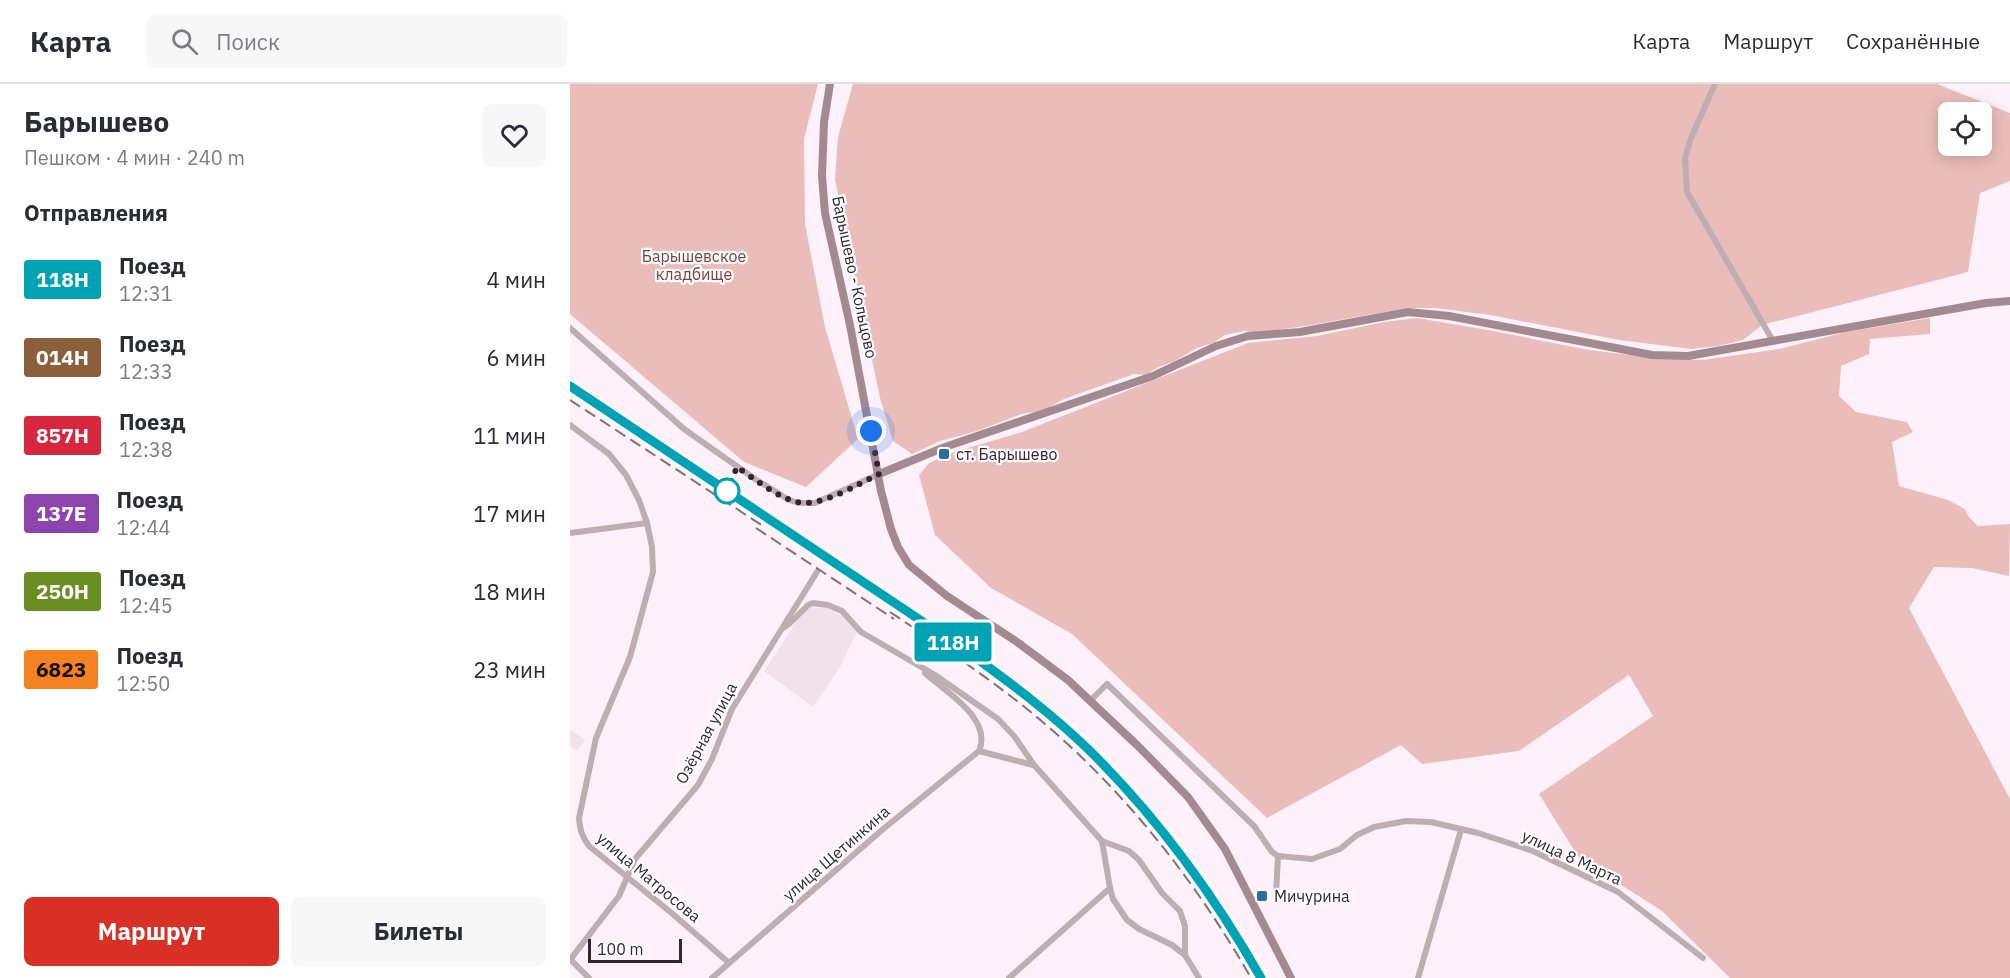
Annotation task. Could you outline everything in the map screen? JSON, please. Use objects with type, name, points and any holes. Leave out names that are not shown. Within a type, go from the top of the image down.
[{"type":"main road","name":"Барышево - Кольцово","points":[[830,84],[824,122],[822,196],[879,474],[891,529],[898,547],[909,564],[947,596],[1017,642],[1068,680],[1188,797],[1225,849],[1292,977]]},
{"type":"main road","points":[[879,474],[945,447],[1153,376],[1216,346],[1248,336],[1300,332],[1408,312],[1449,316],[1652,355],[1688,356],[1986,303],[2010,302]]},
{"type":"street","points":[[1715,84],[1691,138],[1685,158],[1687,192],[1773,341]]},
{"type":"street","points":[[570,328],[684,429],[789,500],[799,503],[815,503],[879,474]]},
{"type":"street","name":"улица Матросова","points":[[570,424],[609,454],[626,475],[639,500],[647,523],[652,547],[653,572],[630,657],[596,738],[579,818],[582,837],[589,846],[728,962]]},
{"type":"street","points":[[570,533],[647,523]]},
{"type":"street","name":"Озёрная улица","points":[[570,959],[619,896],[635,859],[698,785],[712,759],[732,709],[817,572]]},
{"type":"street","points":[[783,628],[808,604],[828,605],[842,611],[861,632],[935,675],[998,719],[1014,736],[1034,765],[1102,841],[1129,851],[1139,860],[1162,893],[1180,911],[1185,926],[1185,955]]},
{"type":"street","points":[[919,667],[966,706],[980,735],[982,743],[979,751],[1034,765]]},
{"type":"street","points":[[1090,701],[1107,684],[1254,826],[1272,852],[1278,856],[1276,894]]},
{"type":"street","name":"улица Щетинкина","points":[[711,978],[979,751]]},
{"type":"street","name":"улица 8 Марта","points":[[1278,856],[1312,859],[1340,849],[1357,835],[1374,826],[1406,821],[1431,822],[1478,833],[1533,850],[1618,892],[1703,958]]},
{"type":"street","points":[[1418,978],[1461,830]]},
{"type":"street","points":[[1102,841],[1113,898],[1127,920],[1139,929],[1172,945],[1185,955],[1199,978]]},
{"type":"street","points":[[1009,978],[1110,888]]},
{"type":"street","points":[[570,959],[589,978]]},
{"type":"shaded area","points":[[806,607],[827,608],[844,617],[857,632],[839,669],[813,707],[764,671]]},
{"type":"shaded area","points":[[570,730],[585,740],[577,751],[570,746]]},
{"type":"green space","name":"Барышевское кладбище","points":[[570,84],[818,84],[804,139],[805,224],[825,327],[858,439],[806,487],[744,462],[570,314]]},
{"type":"green space","points":[[853,84],[1937,84],[1982,102],[1938,102],[1938,156],[1992,156],[1992,106],[2010,113],[2010,181],[1980,193],[1968,272],[1762,325],[1743,340],[1691,349],[1619,340],[1490,315],[1436,308],[1407,308],[1257,333],[1244,331],[1225,335],[1146,375],[1134,374],[1064,399],[1043,411],[1021,414],[977,431],[940,441],[912,454],[893,441],[880,398],[835,179],[838,137]]},
{"type":"green space","points":[[1417,318],[1589,350],[1648,357],[1703,360],[1779,349],[1846,332],[1930,318],[1930,334],[1870,339],[1869,354],[1841,366],[1839,396],[1856,412],[1907,422],[1913,432],[1892,442],[1899,486],[1948,500],[1965,509],[1978,526],[2010,524],[2009,576],[1972,568],[1934,567],[1909,608],[2010,799],[2010,978],[1730,978],[1662,911],[1579,858],[1539,794],[1653,716],[1629,675],[1519,751],[1422,764],[1401,745],[1267,818],[1072,634],[991,588],[935,535],[919,475],[929,463],[951,453],[1022,432],[1248,343],[1317,336],[1384,322]]},
{"type":"railway","points":[[570,386],[965,650],[1060,723],[1114,776],[1161,830],[1204,887],[1261,978]]},
{"type":"railway","points":[[570,400],[766,528]]},
{"type":"railway","points":[[756,528],[894,619]]},
{"type":"railway","points":[[890,612],[966,663],[1038,718],[1100,776],[1129,807],[1182,872],[1251,978]]},
{"type":"train","name":"118Н","points":[[570,386],[965,650],[1017,688],[1072,734],[1131,794],[1167,837],[1232,928],[1261,978]]},
{"type":"place","name":"ст. Барышево","points":[[944,454]]},
{"type":"place","name":"Мичурина","points":[[1262,896]]},
{"type":"route","points":[[727,491],[737,467],[789,500],[799,503],[815,503],[879,474],[871,431]]}]
